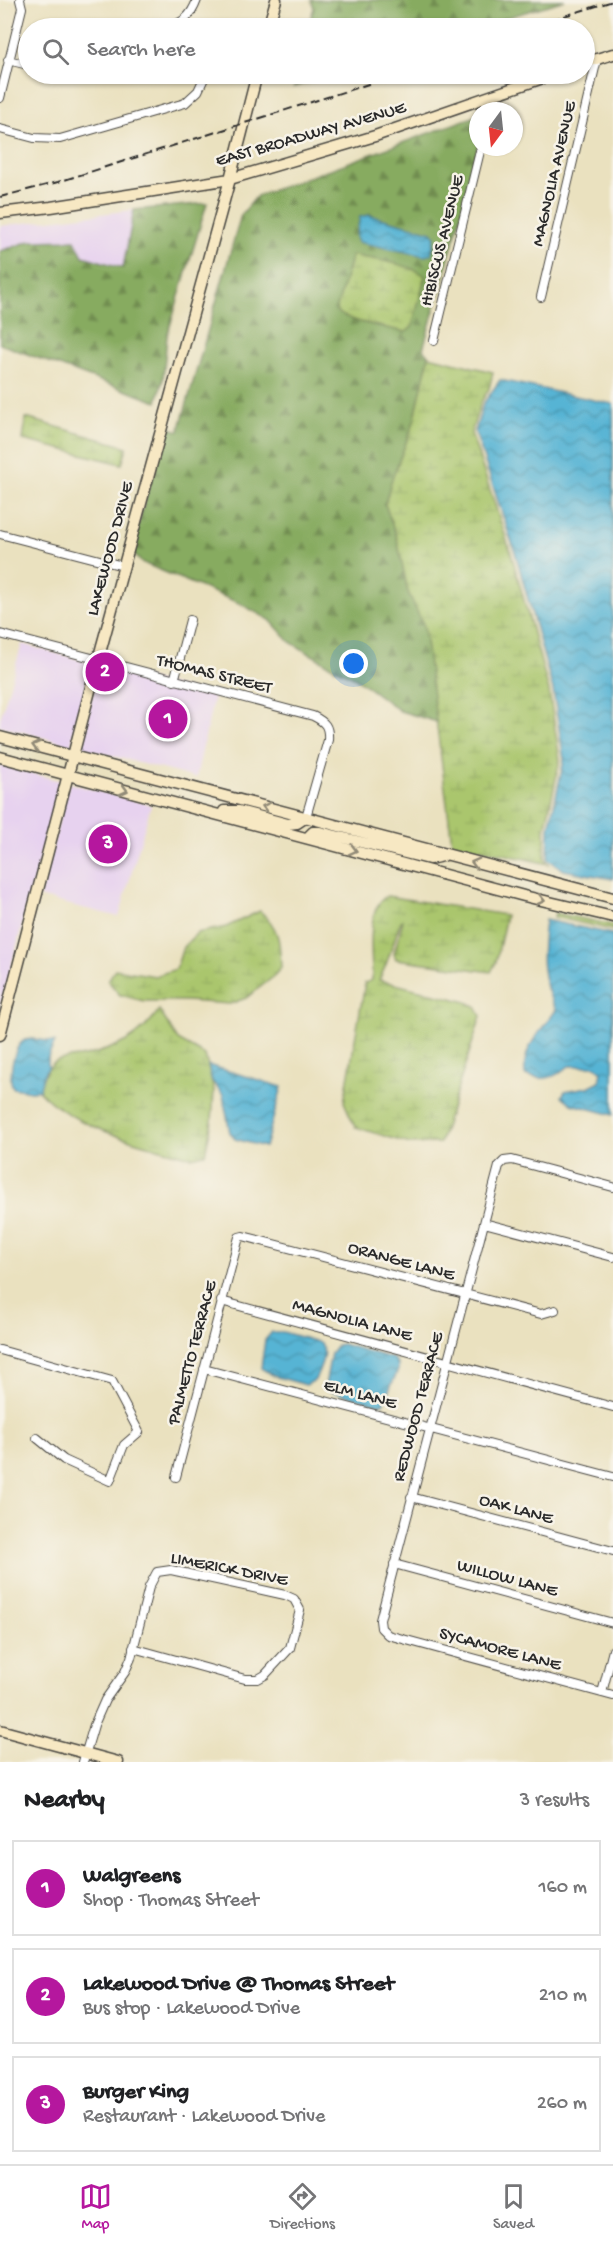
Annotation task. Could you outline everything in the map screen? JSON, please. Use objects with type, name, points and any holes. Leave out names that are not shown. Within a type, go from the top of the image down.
[{"type":"main road","points":[[271,18],[276,0]]},
{"type":"main road","points":[[597,58],[613,54]]},
{"type":"main road","name":"LAKEWOOD DRIVE","points":[[0,1035],[67,775],[231,179],[255,84]]},
{"type":"main road","name":"EAST BROADWAY AVENUE","points":[[0,213],[231,179],[375,136],[524,84]]},
{"type":"main road","points":[[0,736],[613,898]]},
{"type":"main road","points":[[0,757],[524,896],[613,917]]},
{"type":"main road","points":[[209,811],[239,811],[288,824],[297,823],[306,817]]},
{"type":"main road","points":[[307,838],[313,832],[320,832],[429,859],[447,855]]},
{"type":"main road","points":[[0,1730],[84,1757],[118,1762]]},
{"type":"street","points":[[19,18],[22,8],[20,0]]},
{"type":"street","points":[[188,18],[197,0]]},
{"type":"street","points":[[0,98],[18,23]]},
{"type":"street","name":"MAGNOLIA AVENUE","points":[[595,67],[597,58]]},
{"type":"street","points":[[8,60],[18,62]]},
{"type":"street","points":[[0,129],[34,138],[60,139],[185,103],[198,91],[201,84]]},
{"type":"street","name":"MAGNOLIA AVENUE","points":[[541,297],[591,84]]},
{"type":"street","points":[[492,102],[494,94]]},
{"type":"street","name":"HIBISCUS AVENUE","points":[[434,341],[480,156]]},
{"type":"street","points":[[0,534],[123,566]]},
{"type":"street","points":[[174,681],[190,620]]},
{"type":"street","name":"THOMAS STREET","points":[[0,634],[313,716],[327,724],[328,740],[306,817]]},
{"type":"street","name":"REDWOOD TERRACE","points":[[381,1628],[380,1620],[411,1497],[499,1166],[504,1161],[512,1160],[613,1188]]},
{"type":"street","points":[[484,1223],[613,1257]]},
{"type":"street","name":"ORANGE LANE","points":[[239,1237],[243,1236],[541,1314],[555,1310]]},
{"type":"street","name":"PALMETTO TERRACE","points":[[176,1477],[239,1237]]},
{"type":"street","name":"MAGNOLIA LANE","points":[[221,1301],[613,1407]]},
{"type":"street","points":[[0,1350],[112,1381],[139,1432],[124,1445],[110,1481],[64,1460],[37,1438]]},
{"type":"street","name":"ELM LANE","points":[[204,1369],[613,1478]]},
{"type":"street","name":"OAK LANE","points":[[411,1497],[613,1551]]},
{"type":"street","name":"WILLOW LANE","points":[[394,1564],[613,1623]]},
{"type":"street","name":"LIMERICK DRIVE","points":[[84,1757],[105,1700],[125,1672],[149,1587],[157,1572],[171,1570],[285,1595],[294,1599],[300,1610],[290,1648],[265,1676],[258,1679],[245,1679],[133,1648]]},
{"type":"street","name":"SYCAMORE LANE","points":[[381,1628],[388,1635],[613,1696]]},
{"type":"street","points":[[602,1693],[613,1650]]},
{"type":"shaded area","points":[[134,210],[123,269],[82,256],[75,240],[0,251],[0,226]]},
{"type":"shaded area","points":[[22,644],[92,663],[71,745],[0,726],[0,719]]},
{"type":"shaded area","points":[[100,665],[214,696],[196,778],[79,747]]},
{"type":"shaded area","points":[[0,765],[61,781],[0,1008]]},
{"type":"shaded area","points":[[69,783],[151,805],[119,917],[39,897]]},
{"type":"green space","points":[[311,0],[565,0],[506,18],[310,18],[314,8]]},
{"type":"green space","points":[[469,118],[469,156],[475,156],[460,219],[423,349],[429,356],[414,422],[385,504],[397,538],[408,592],[424,626],[437,722],[400,711],[354,677],[290,642],[270,620],[239,603],[143,563],[133,554],[134,540],[166,426],[179,431],[241,215],[257,196]],"holes":[[[352,255],[425,276],[412,327],[406,332],[359,322],[336,311]]]},
{"type":"green space","points":[[207,203],[167,336],[163,379],[157,402],[0,344],[0,251],[30,241],[75,240],[83,256],[123,268],[134,210]]},
{"type":"green space","points":[[352,255],[401,265],[425,276],[412,327],[406,332],[359,322],[336,311]]},
{"type":"green space","points":[[429,356],[493,372],[489,389],[481,402],[471,433],[511,553],[549,691],[560,760],[545,829],[545,859],[549,864],[452,843],[424,626],[408,592],[397,538],[385,504],[414,422]]},
{"type":"green space","points":[[26,418],[127,447],[122,464],[23,440]]},
{"type":"green space","points":[[387,896],[506,915],[496,962],[491,972],[396,959],[394,954],[403,920],[379,980],[467,1002],[476,1007],[481,1016],[440,1143],[410,1144],[355,1127],[344,1102],[365,983],[372,980],[372,923],[380,902]]},
{"type":"green space","points":[[260,911],[267,917],[278,936],[281,968],[246,998],[230,1004],[144,1001],[120,995],[108,981],[115,969],[155,976],[176,969],[183,947],[197,933],[226,927]]},
{"type":"green space","points":[[555,913],[613,925],[613,930],[554,917]]},
{"type":"green space","points":[[159,1010],[178,1040],[205,1055],[214,1090],[212,1121],[205,1154],[192,1157],[132,1141],[71,1115],[53,1104],[39,1091],[45,1072],[53,1063],[97,1053],[118,1045],[136,1035]]},
{"type":"water","points":[[369,215],[432,232],[435,236],[431,254],[425,256],[358,242],[356,237],[360,217]]},
{"type":"water","points":[[500,380],[613,404],[613,879],[564,870],[548,859],[549,828],[564,760],[553,690],[515,552],[475,432],[483,404]]},
{"type":"water","points":[[545,920],[613,934],[613,1115],[572,1104],[562,1096],[565,1091],[588,1087],[600,1081],[602,1072],[595,1066],[569,1066],[548,1078],[525,1075],[526,1056],[539,1032],[556,1010],[544,976]]},
{"type":"water","points":[[24,1040],[55,1042],[48,1057],[48,1068],[39,1090],[13,1088],[11,1071],[14,1056]]},
{"type":"water","points":[[208,1065],[282,1087],[265,1147],[235,1139],[230,1133],[223,1095],[212,1081]]},
{"type":"water","points":[[272,1332],[283,1332],[321,1343],[324,1352],[315,1380],[306,1385],[274,1376],[261,1368],[265,1340]]},
{"type":"water","points":[[342,1344],[394,1359],[398,1370],[383,1403],[377,1404],[327,1390],[325,1386],[331,1353],[337,1345]]},
{"type":"railway","points":[[558,18],[613,1]]},
{"type":"railway","points":[[0,197],[58,182],[368,84]]},
{"type":"place","name":"Lakewood Drive @ Thomas Street","points":[[105,672]]},
{"type":"place","name":"Walgreens","points":[[168,719]]},
{"type":"place","name":"Burger King","points":[[108,844]]}]
